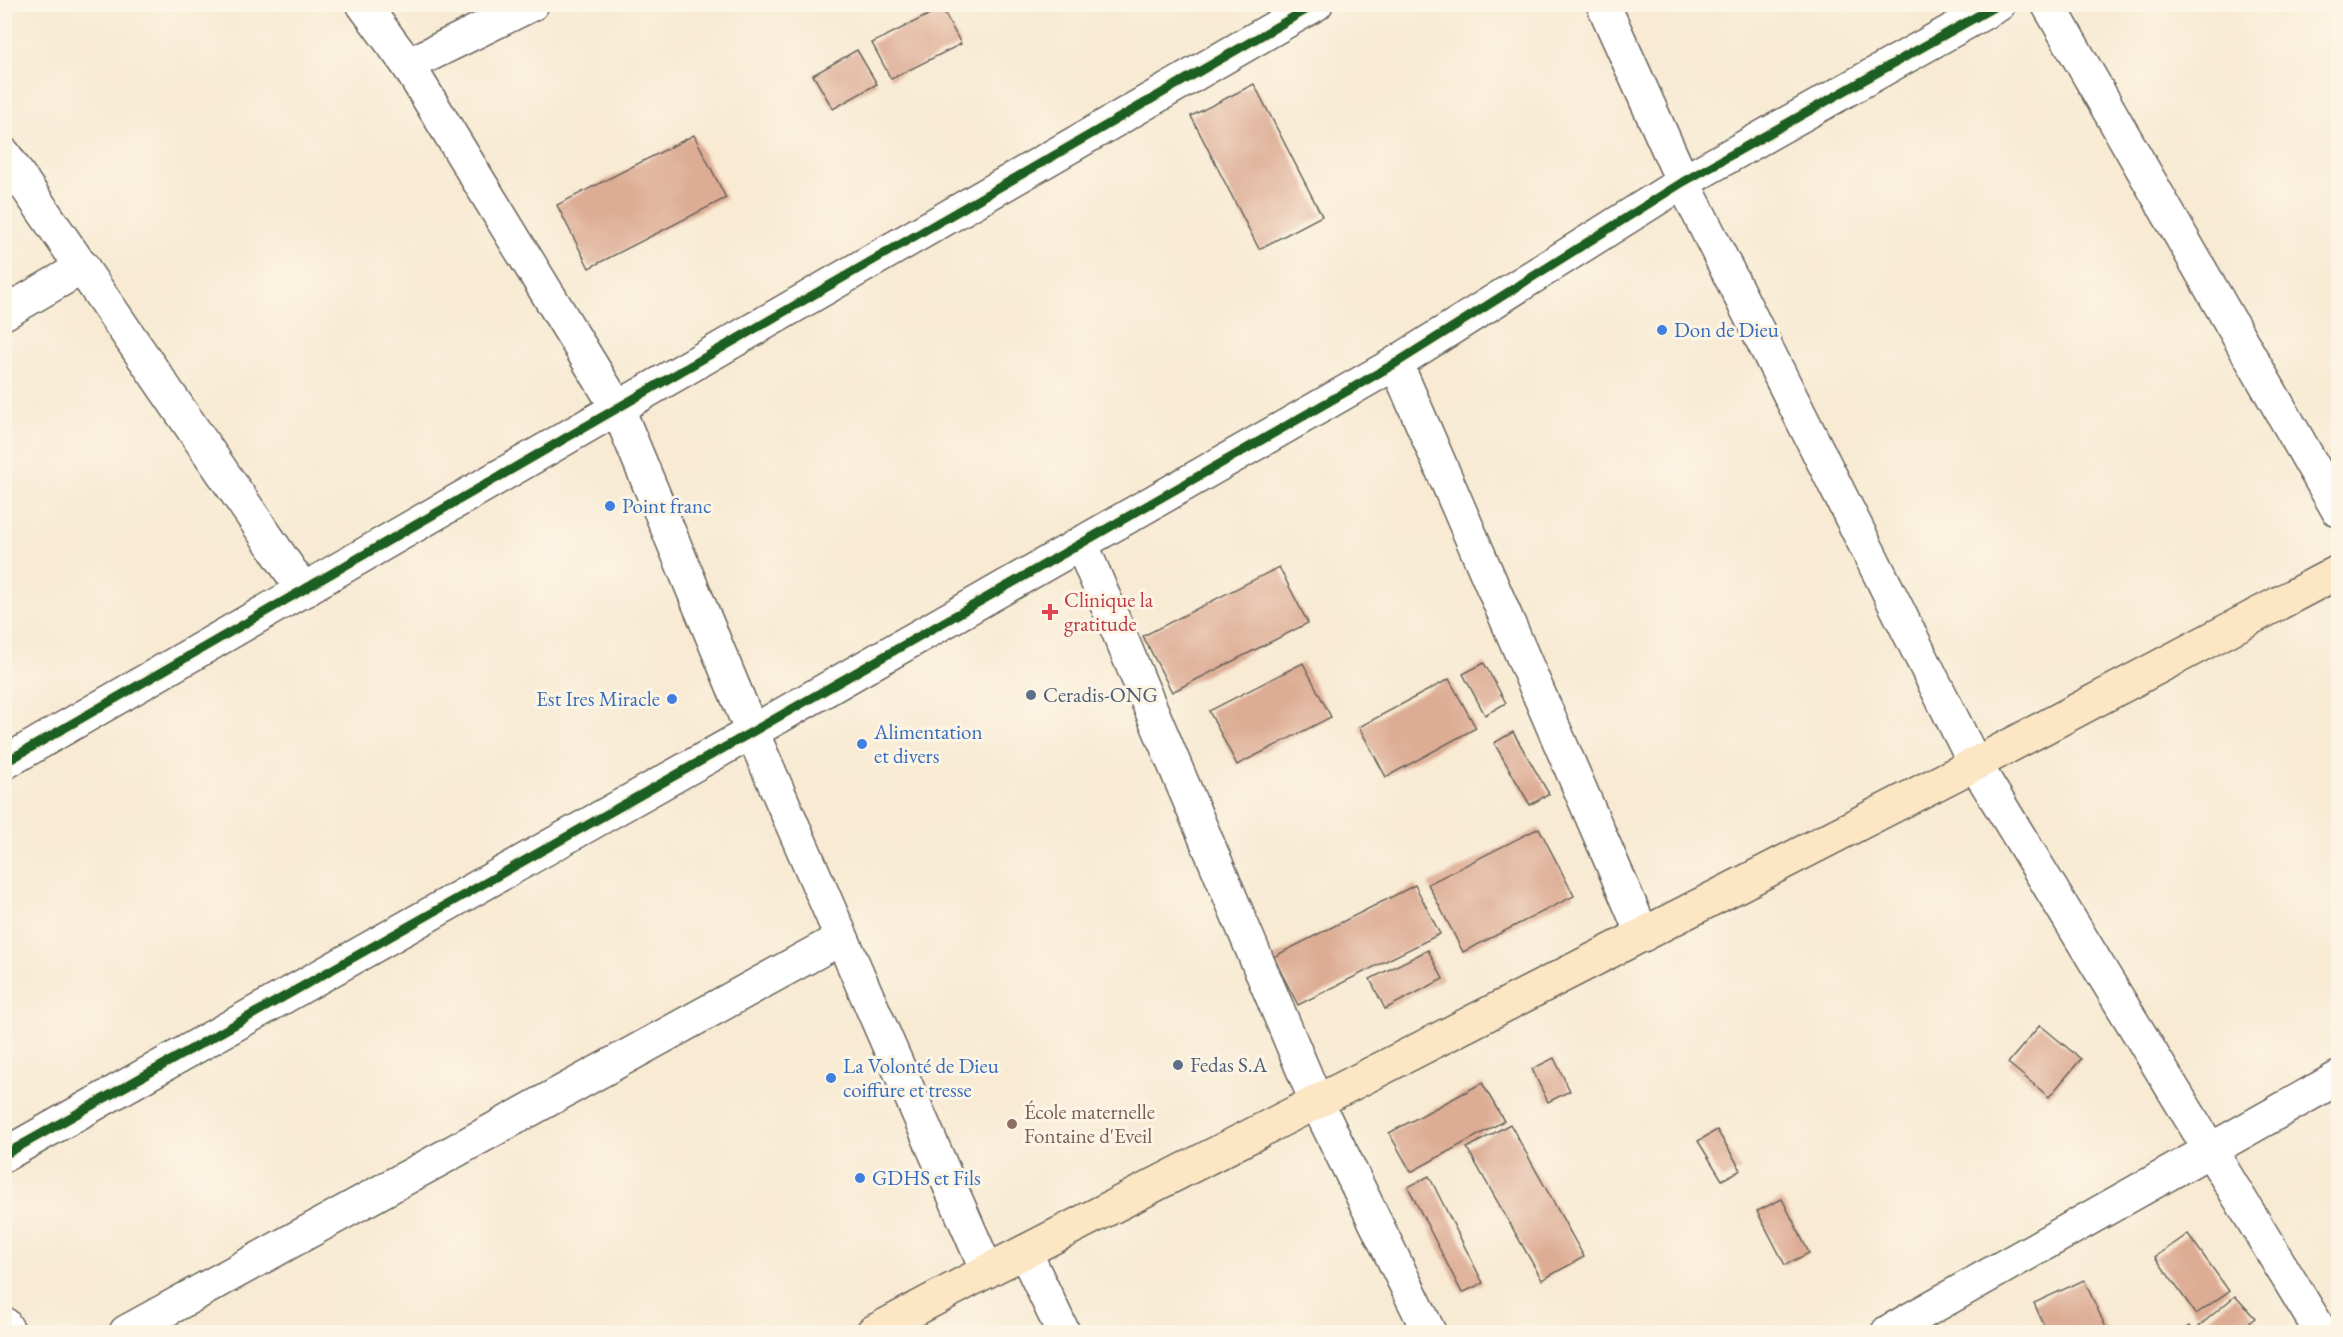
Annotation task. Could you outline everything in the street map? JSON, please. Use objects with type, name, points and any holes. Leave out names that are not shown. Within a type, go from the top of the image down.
[{"type":"main road","points":[[873,1332],[987,1271],[1976,764],[2338,572]]},
{"type":"street","points":[[363,4],[408,65],[618,409],[840,939],[987,1271]]},
{"type":"street","points":[[408,65],[532,4]]},
{"type":"street","points":[[4,763],[1316,4]]},
{"type":"street","points":[[1603,4],[1683,182],[1976,764],[2321,1332]]},
{"type":"street","points":[[4,1155],[752,732],[1396,363],[1683,182],[1999,4]]},
{"type":"street","points":[[2048,4],[2338,510]]},
{"type":"street","points":[[4,154],[304,591]]},
{"type":"street","points":[[4,313],[83,267]]},
{"type":"street","points":[[1396,363],[1643,935]]},
{"type":"street","points":[[1081,543],[1317,1103],[1429,1332]]},
{"type":"street","points":[[126,1332],[840,939]]},
{"type":"street","points":[[1888,1332],[2338,1078]]},
{"type":"street","points":[[1025,1252],[1063,1332]]},
{"type":"street","points":[[4,1324],[9,1332]]},
{"type":"building","points":[[942,8],[961,44],[891,79],[872,43]]},
{"type":"building","points":[[857,50],[877,84],[833,109],[813,75]]},
{"type":"building","points":[[1254,84],[1322,216],[1259,249],[1191,116]]},
{"type":"building","points":[[694,135],[726,198],[589,268],[557,205]]},
{"type":"building","points":[[1279,567],[1308,623],[1172,692],[1143,636]]},
{"type":"building","points":[[1303,663],[1331,717],[1237,765],[1209,711]]},
{"type":"building","points":[[1484,663],[1506,703],[1485,715],[1463,674]]},
{"type":"building","points":[[1449,679],[1476,728],[1386,777],[1359,727]]},
{"type":"building","points":[[1513,732],[1549,794],[1530,805],[1494,743]]},
{"type":"building","points":[[1539,828],[1574,896],[1463,952],[1428,884]]},
{"type":"building","points":[[1415,885],[1440,934],[1298,1005],[1273,957]]},
{"type":"building","points":[[1428,950],[1443,979],[1385,1009],[1370,979]]},
{"type":"building","points":[[2040,1025],[2081,1059],[2049,1097],[2008,1063]]},
{"type":"building","points":[[1554,1058],[1570,1091],[1548,1102],[1532,1069]]},
{"type":"building","points":[[1482,1083],[1504,1121],[1411,1172],[1389,1133]]},
{"type":"building","points":[[1510,1124],[1584,1257],[1542,1280],[1467,1148]]},
{"type":"building","points":[[1717,1130],[1741,1170],[1722,1180],[1698,1141]]},
{"type":"building","points":[[1429,1176],[1483,1283],[1462,1293],[1408,1187]]},
{"type":"building","points":[[1782,1199],[1809,1253],[1785,1265],[1757,1211]]},
{"type":"building","points":[[2188,1234],[2229,1291],[2196,1314],[2155,1257]]},
{"type":"building","points":[[2084,1280],[2108,1332],[2047,1332],[2034,1303]]},
{"type":"building","points":[[2235,1296],[2255,1318],[2237,1332],[2202,1332],[2198,1327]]},
{"type":"building","points":[[2189,1326],[2193,1332],[2180,1332]]},
{"type":"cycle path","points":[[4,763],[1316,4]]},
{"type":"cycle path","points":[[4,1155],[752,732],[1396,363],[1683,182],[1999,4]]},
{"type":"place","name":"Don de Dieu","points":[[1662,330]]},
{"type":"place","name":"Point franc","points":[[610,506]]},
{"type":"place","name":"Clinique la gratitude","points":[[1050,612]]},
{"type":"place","name":"Ceradis-ONG","points":[[1031,695]]},
{"type":"place","name":"Est Ires Miracle","points":[[672,699]]},
{"type":"place","name":"Alimentation et divers","points":[[862,744]]},
{"type":"place","name":"Fedas S.A","points":[[1178,1065]]},
{"type":"place","name":"La Volonté de Dieu coiffure et tresse","points":[[831,1078]]},
{"type":"place","name":"École maternelle Fontaine d'Eveil","points":[[1012,1124]]},
{"type":"place","name":"GDHS et Fils","points":[[860,1178]]}]
